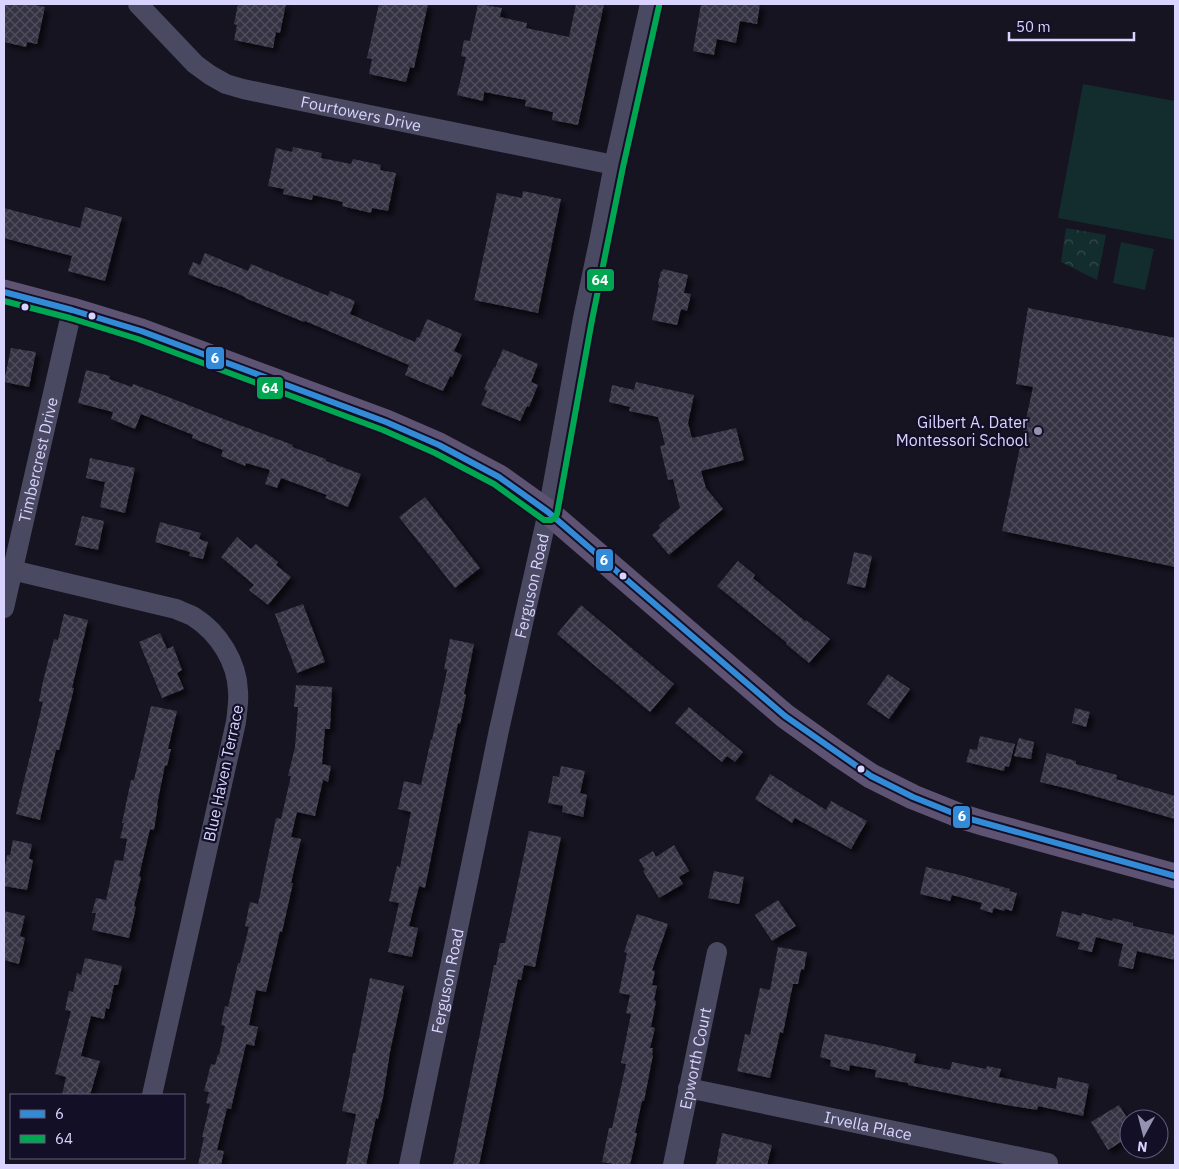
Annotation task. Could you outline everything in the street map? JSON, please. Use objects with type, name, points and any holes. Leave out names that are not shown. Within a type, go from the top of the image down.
[{"type":"main road","points":[[4,292],[141,331],[386,422],[439,445],[500,477],[548,512],[786,716],[872,776],[913,797],[963,817],[1175,876]]},
{"type":"street","name":"Fourtowers Drive","points":[[138,4],[195,64],[226,84],[614,166]]},
{"type":"street","name":"Ferguson Road","points":[[410,1165],[499,730],[548,512],[614,166],[650,4]]},
{"type":"street","name":"Timbercrest Drive","points":[[4,608],[72,310]]},
{"type":"street","name":"Blue Haven Terrace","points":[[12,570],[176,609],[185,613],[210,630],[231,660],[236,676],[239,692],[236,722],[152,1094]]},
{"type":"street","name":"Epworth Court","points":[[673,1165],[717,952]]},
{"type":"street","name":"Irvella Place","points":[[688,1088],[1048,1163]]},
{"type":"green space","points":[[1083,84],[1175,101],[1175,240],[1058,218]]},
{"type":"green space","points":[[1066,228],[1106,235],[1097,280],[1061,262]]},
{"type":"green space","points":[[1121,242],[1154,249],[1145,290],[1113,283]]},
{"type":"building","points":[[4,4],[35,4],[45,7],[37,44],[27,42],[26,47],[4,42]]},
{"type":"building","points":[[238,4],[286,4],[280,33],[276,32],[273,48],[234,40],[237,25],[234,24]]},
{"type":"building","points":[[379,4],[428,4],[414,68],[410,67],[406,82],[369,74],[372,59],[367,58]]},
{"type":"building","points":[[478,4],[502,8],[500,17],[527,23],[526,28],[569,37],[576,4],[604,4],[578,125],[552,120],[553,112],[525,106],[526,100],[484,92],[483,101],[457,95],[466,57],[461,56],[464,40],[470,41]]},
{"type":"building","points":[[701,4],[760,4],[757,24],[740,21],[736,43],[717,39],[714,55],[693,51]]},
{"type":"building","points":[[293,147],[322,153],[321,158],[351,164],[353,159],[381,165],[380,170],[396,173],[388,211],[372,208],[371,213],[342,206],[343,202],[313,195],[312,200],[283,194],[284,189],[268,186],[276,148],[292,152]]},
{"type":"building","points":[[523,191],[561,199],[538,313],[474,300],[497,193],[522,198]]},
{"type":"building","points":[[85,207],[122,217],[105,281],[68,271],[72,256],[4,238],[4,208],[80,228]]},
{"type":"building","points":[[205,253],[248,271],[251,264],[328,296],[330,291],[355,301],[350,314],[415,342],[417,337],[419,338],[427,319],[462,334],[454,351],[462,355],[443,391],[405,375],[409,365],[188,274],[193,262],[200,265]]},
{"type":"building","points":[[663,269],[688,275],[684,293],[691,294],[687,311],[681,309],[677,325],[652,320],[658,284]]},
{"type":"building","points":[[1028,308],[1175,338],[1175,567],[1002,531],[1033,387],[1016,384]]},
{"type":"building","points":[[11,348],[36,352],[29,387],[4,382]]},
{"type":"building","points":[[503,349],[538,364],[531,382],[538,385],[529,407],[527,406],[520,421],[481,405],[487,391],[484,389]]},
{"type":"building","points":[[86,370],[110,376],[109,379],[132,387],[133,384],[163,395],[293,445],[292,447],[361,474],[348,507],[325,498],[327,495],[281,478],[277,488],[265,484],[270,470],[246,463],[245,466],[221,456],[223,450],[192,438],[193,435],[141,414],[135,429],[111,419],[113,412],[78,403]]},
{"type":"building","points":[[636,382],[694,395],[688,423],[692,438],[736,428],[744,460],[701,471],[706,488],[723,509],[669,555],[652,535],[660,528],[659,525],[680,508],[673,479],[668,480],[660,446],[665,445],[658,417],[629,411],[630,407],[609,402],[612,385],[634,390]]},
{"type":"building","points":[[90,458],[135,468],[125,513],[100,507],[105,482],[86,478]]},
{"type":"building","points":[[425,497],[480,568],[455,588],[399,517]]},
{"type":"building","points":[[82,516],[104,521],[98,550],[75,545]]},
{"type":"building","points":[[160,522],[201,533],[199,539],[208,542],[203,559],[189,556],[190,552],[155,542]]},
{"type":"building","points":[[237,537],[251,549],[256,544],[278,562],[276,565],[291,577],[268,605],[249,590],[254,585],[221,557]]},
{"type":"building","points":[[854,552],[872,556],[865,588],[847,584]]},
{"type":"building","points":[[738,561],[755,575],[753,578],[830,639],[809,663],[717,586]]},
{"type":"building","points":[[303,604],[325,662],[297,673],[275,614]]},
{"type":"building","points":[[581,605],[674,684],[650,712],[557,634]]},
{"type":"building","points":[[64,614],[88,620],[72,688],[74,688],[59,750],[56,750],[40,820],[16,814],[43,702],[39,701],[43,681],[54,639],[58,640]]},
{"type":"building","points":[[160,633],[167,649],[173,646],[182,670],[177,673],[184,689],[162,698],[139,642]]},
{"type":"building","points":[[450,639],[474,644],[464,694],[466,695],[460,724],[458,723],[425,888],[419,886],[409,926],[418,928],[412,957],[388,952],[399,903],[389,901],[397,866],[400,867],[411,812],[398,809],[404,781],[421,785],[447,670],[444,669]]},
{"type":"building","points":[[888,674],[910,689],[889,719],[867,704]]},
{"type":"building","points":[[296,685],[332,687],[330,729],[325,729],[322,764],[331,766],[328,782],[323,780],[315,816],[297,812],[291,837],[301,839],[291,883],[293,883],[266,992],[256,990],[249,1025],[258,1027],[254,1046],[246,1044],[231,1109],[227,1108],[217,1150],[224,1151],[221,1165],[198,1165],[210,1104],[206,1103],[209,1092],[204,1091],[211,1064],[215,1065],[219,1055],[225,1026],[221,1025],[225,1006],[228,1007],[249,927],[245,926],[250,902],[258,904],[276,818],[281,819],[291,776],[288,776],[295,747],[298,707],[294,707]]},
{"type":"building","points":[[151,706],[177,711],[168,749],[171,749],[167,766],[165,765],[157,805],[154,830],[150,829],[139,876],[141,877],[129,938],[92,930],[96,913],[92,913],[96,898],[106,900],[115,860],[123,861],[127,839],[120,838],[124,823],[122,823],[131,780],[134,780]]},
{"type":"building","points":[[689,707],[743,752],[735,762],[727,756],[722,762],[675,723]]},
{"type":"building","points":[[1075,708],[1090,712],[1086,727],[1072,723]]},
{"type":"building","points":[[980,736],[1015,744],[1009,767],[1005,766],[1004,771],[966,762],[970,749],[977,750]]},
{"type":"building","points":[[1019,738],[1034,742],[1031,759],[1014,756]]},
{"type":"building","points":[[1047,753],[1076,761],[1076,764],[1117,775],[1116,779],[1175,796],[1175,819],[1040,782]]},
{"type":"building","points":[[561,766],[585,771],[580,793],[587,795],[583,817],[562,812],[563,806],[548,803],[553,776],[559,777]]},
{"type":"building","points":[[770,774],[826,810],[831,801],[867,821],[851,849],[795,818],[792,823],[755,799]]},
{"type":"building","points":[[529,831],[561,837],[535,967],[524,965],[521,980],[518,979],[479,1165],[453,1165],[494,965],[496,965],[500,943],[505,943]]},
{"type":"building","points":[[13,840],[32,844],[29,859],[33,860],[27,890],[4,886],[7,855],[10,855]]},
{"type":"building","points":[[674,845],[689,871],[679,877],[683,884],[659,898],[643,871],[645,870],[639,860],[653,851],[656,857]]},
{"type":"building","points":[[926,867],[1010,889],[1009,891],[1017,893],[1012,911],[994,908],[992,913],[980,909],[982,903],[952,895],[950,901],[920,894]]},
{"type":"building","points":[[714,871],[744,877],[739,904],[708,898]]},
{"type":"building","points":[[778,900],[796,926],[772,941],[755,915]]},
{"type":"building","points":[[4,911],[25,916],[20,936],[25,938],[19,964],[4,960]]},
{"type":"building","points":[[1062,911],[1081,916],[1082,913],[1112,921],[1113,918],[1133,923],[1133,926],[1175,935],[1175,960],[1137,951],[1133,969],[1118,966],[1123,944],[1096,937],[1092,952],[1078,949],[1080,942],[1056,936]]},
{"type":"building","points":[[637,914],[668,924],[652,970],[655,971],[652,985],[657,986],[651,1027],[655,1028],[650,1048],[653,1048],[653,1055],[644,1101],[642,1101],[635,1133],[637,1133],[630,1165],[619,1165],[602,1162],[609,1128],[612,1128],[626,1064],[621,1063],[631,1014],[626,1013],[630,995],[619,993],[627,953],[624,952]]},
{"type":"building","points":[[778,947],[807,952],[804,970],[801,969],[798,984],[793,984],[783,1033],[780,1032],[770,1078],[737,1071],[745,1034],[750,1035],[760,988],[770,990]]},
{"type":"building","points":[[85,958],[122,966],[118,985],[114,985],[109,1009],[106,1008],[104,1019],[91,1016],[81,1056],[100,1061],[90,1094],[62,1094],[66,1077],[55,1074],[71,1011],[65,1010],[69,991],[73,992],[77,973],[81,975]]},
{"type":"building","points":[[370,978],[404,986],[383,1097],[378,1119],[376,1118],[366,1165],[346,1165],[356,1114],[342,1111]]},
{"type":"building","points":[[825,1034],[916,1054],[914,1063],[950,1070],[952,1062],[986,1069],[987,1066],[1001,1069],[999,1077],[1056,1089],[1058,1077],[1089,1084],[1083,1116],[1038,1106],[1037,1110],[1006,1105],[908,1085],[908,1083],[875,1077],[876,1070],[850,1065],[849,1071],[830,1066],[831,1060],[820,1057]]},
{"type":"building","points":[[1119,1105],[1122,1109],[1119,1109],[1119,1143],[1108,1150],[1091,1122]]},
{"type":"building","points":[[722,1133],[772,1145],[767,1165],[716,1165]]},
{"type":"transit line","name":"64","points":[[4,301],[70,318],[138,339],[383,430],[435,453],[494,484],[544,520],[551,520],[557,514],[592,320],[623,167],[659,6]]},
{"type":"transit line","name":"6","points":[[4,292],[141,331],[386,422],[439,445],[499,477],[548,512],[785,716],[871,776],[913,797],[963,817],[1175,876]]},
{"type":"place","name":"Gilbert A. Dater Montessori School","points":[[1038,431]]}]
